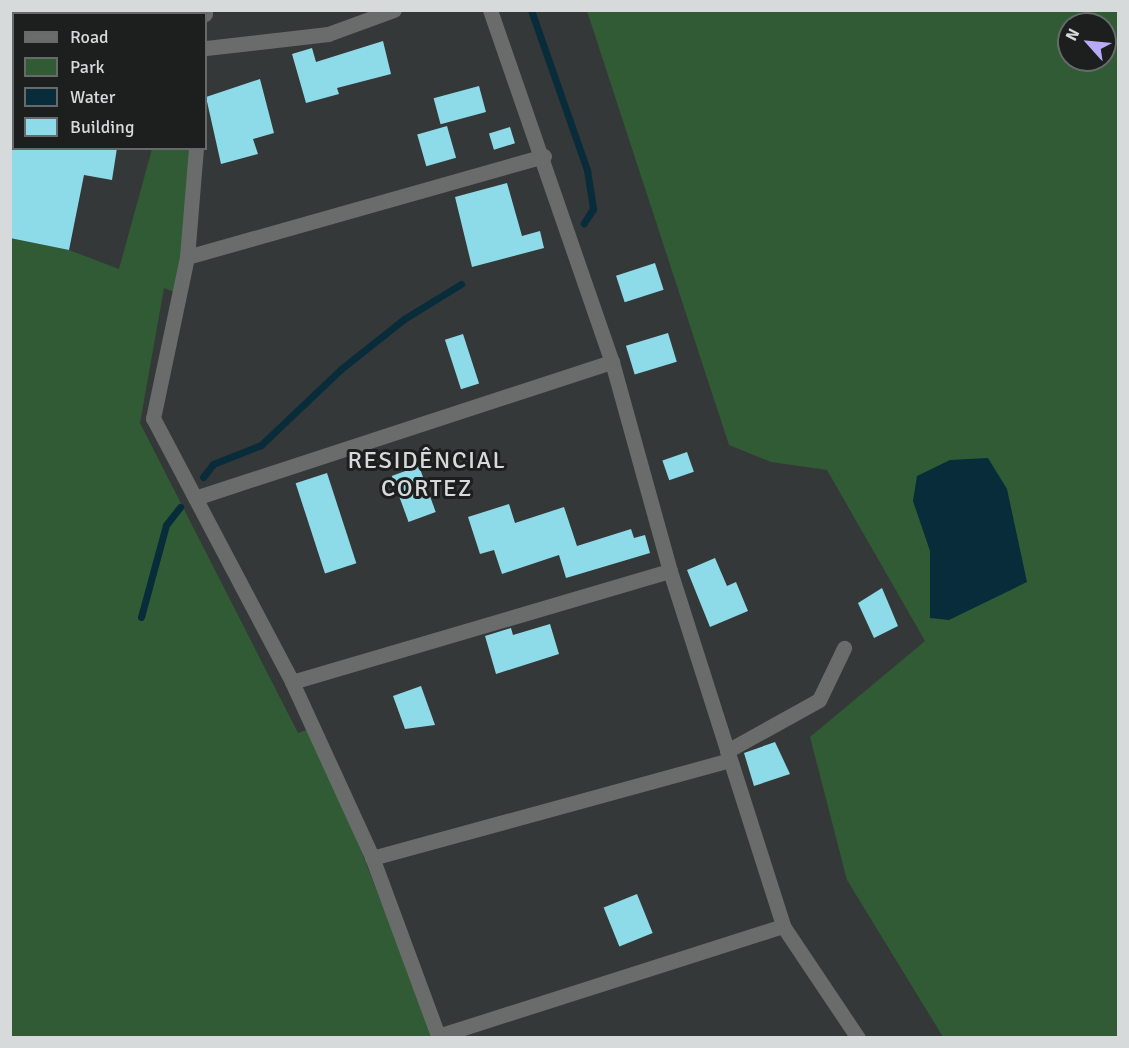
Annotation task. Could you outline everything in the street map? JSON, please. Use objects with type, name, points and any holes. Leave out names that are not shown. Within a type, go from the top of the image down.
[{"type":"street","points":[[207,48],[328,34],[394,10]]},
{"type":"street","points":[[490,10],[544,156],[612,362],[670,571],[783,926],[858,1038]]},
{"type":"street","points":[[196,150],[187,257],[153,418],[292,682],[372,858],[438,1037],[783,926]]},
{"type":"street","points":[[187,257],[544,156]]},
{"type":"street","points":[[195,498],[612,362]]},
{"type":"street","points":[[292,682],[670,571]]},
{"type":"street","points":[[372,858],[729,755],[819,700],[844,648]]},
{"type":"green space","points":[[11,11],[205,11],[12,12],[12,60]]},
{"type":"green space","points":[[587,11],[1118,11],[1118,1037],[943,1037],[847,880],[810,737],[925,641],[827,470],[771,462],[729,445]]},
{"type":"green space","points":[[152,150],[194,150],[179,294],[164,288],[140,423],[298,733],[313,728],[434,1037],[11,1038],[11,238],[69,250],[119,269]]},
{"type":"water","points":[[988,458],[1007,489],[1027,582],[949,620],[930,618],[930,551],[913,501],[917,476],[950,460]]},
{"type":"building","points":[[383,41],[391,74],[337,88],[339,94],[306,103],[292,54],[312,48],[316,62]]},
{"type":"building","points":[[260,79],[274,133],[253,139],[258,154],[221,164],[207,97]]},
{"type":"building","points":[[479,86],[486,112],[441,124],[434,98]]},
{"type":"building","points":[[447,126],[456,158],[426,166],[417,135]]},
{"type":"building","points":[[510,127],[515,143],[494,150],[489,133]]},
{"type":"building","points":[[10,148],[12,150],[117,150],[112,180],[84,175],[69,250],[10,238]]},
{"type":"building","points":[[507,183],[522,236],[540,231],[544,248],[472,267],[455,197]]},
{"type":"building","points":[[655,263],[664,290],[625,302],[616,276]]},
{"type":"building","points":[[668,333],[677,362],[635,375],[626,346]]},
{"type":"building","points":[[463,334],[479,383],[461,389],[445,340]]},
{"type":"building","points":[[687,452],[694,472],[669,480],[662,460]]},
{"type":"building","points":[[419,466],[436,512],[409,522],[392,476]]},
{"type":"building","points":[[327,473],[356,563],[325,574],[296,483]]},
{"type":"building","points":[[509,504],[515,523],[564,507],[577,546],[631,529],[634,538],[645,535],[650,553],[566,578],[559,555],[502,574],[494,550],[480,554],[468,517]]},
{"type":"building","points":[[715,558],[727,586],[736,582],[748,611],[710,627],[687,570]]},
{"type":"building","points":[[882,588],[898,626],[874,638],[858,603]]},
{"type":"building","points":[[550,624],[559,654],[496,674],[485,636],[511,628],[513,635]]},
{"type":"building","points":[[421,686],[435,725],[405,729],[393,696]]},
{"type":"building","points":[[775,742],[790,774],[754,786],[744,753]]},
{"type":"building","points":[[637,894],[653,933],[619,946],[604,907]]},
{"type":"waterway","points":[[531,10],[587,170],[593,209],[584,223]]},
{"type":"waterway","points":[[203,477],[213,464],[261,445],[341,369],[404,319],[461,284]]},
{"type":"waterway","points":[[141,617],[166,525],[180,507]]},
{"type":"district","name":"RESIDÊNCIAL CORTEZ","points":[[427,475]]}]
